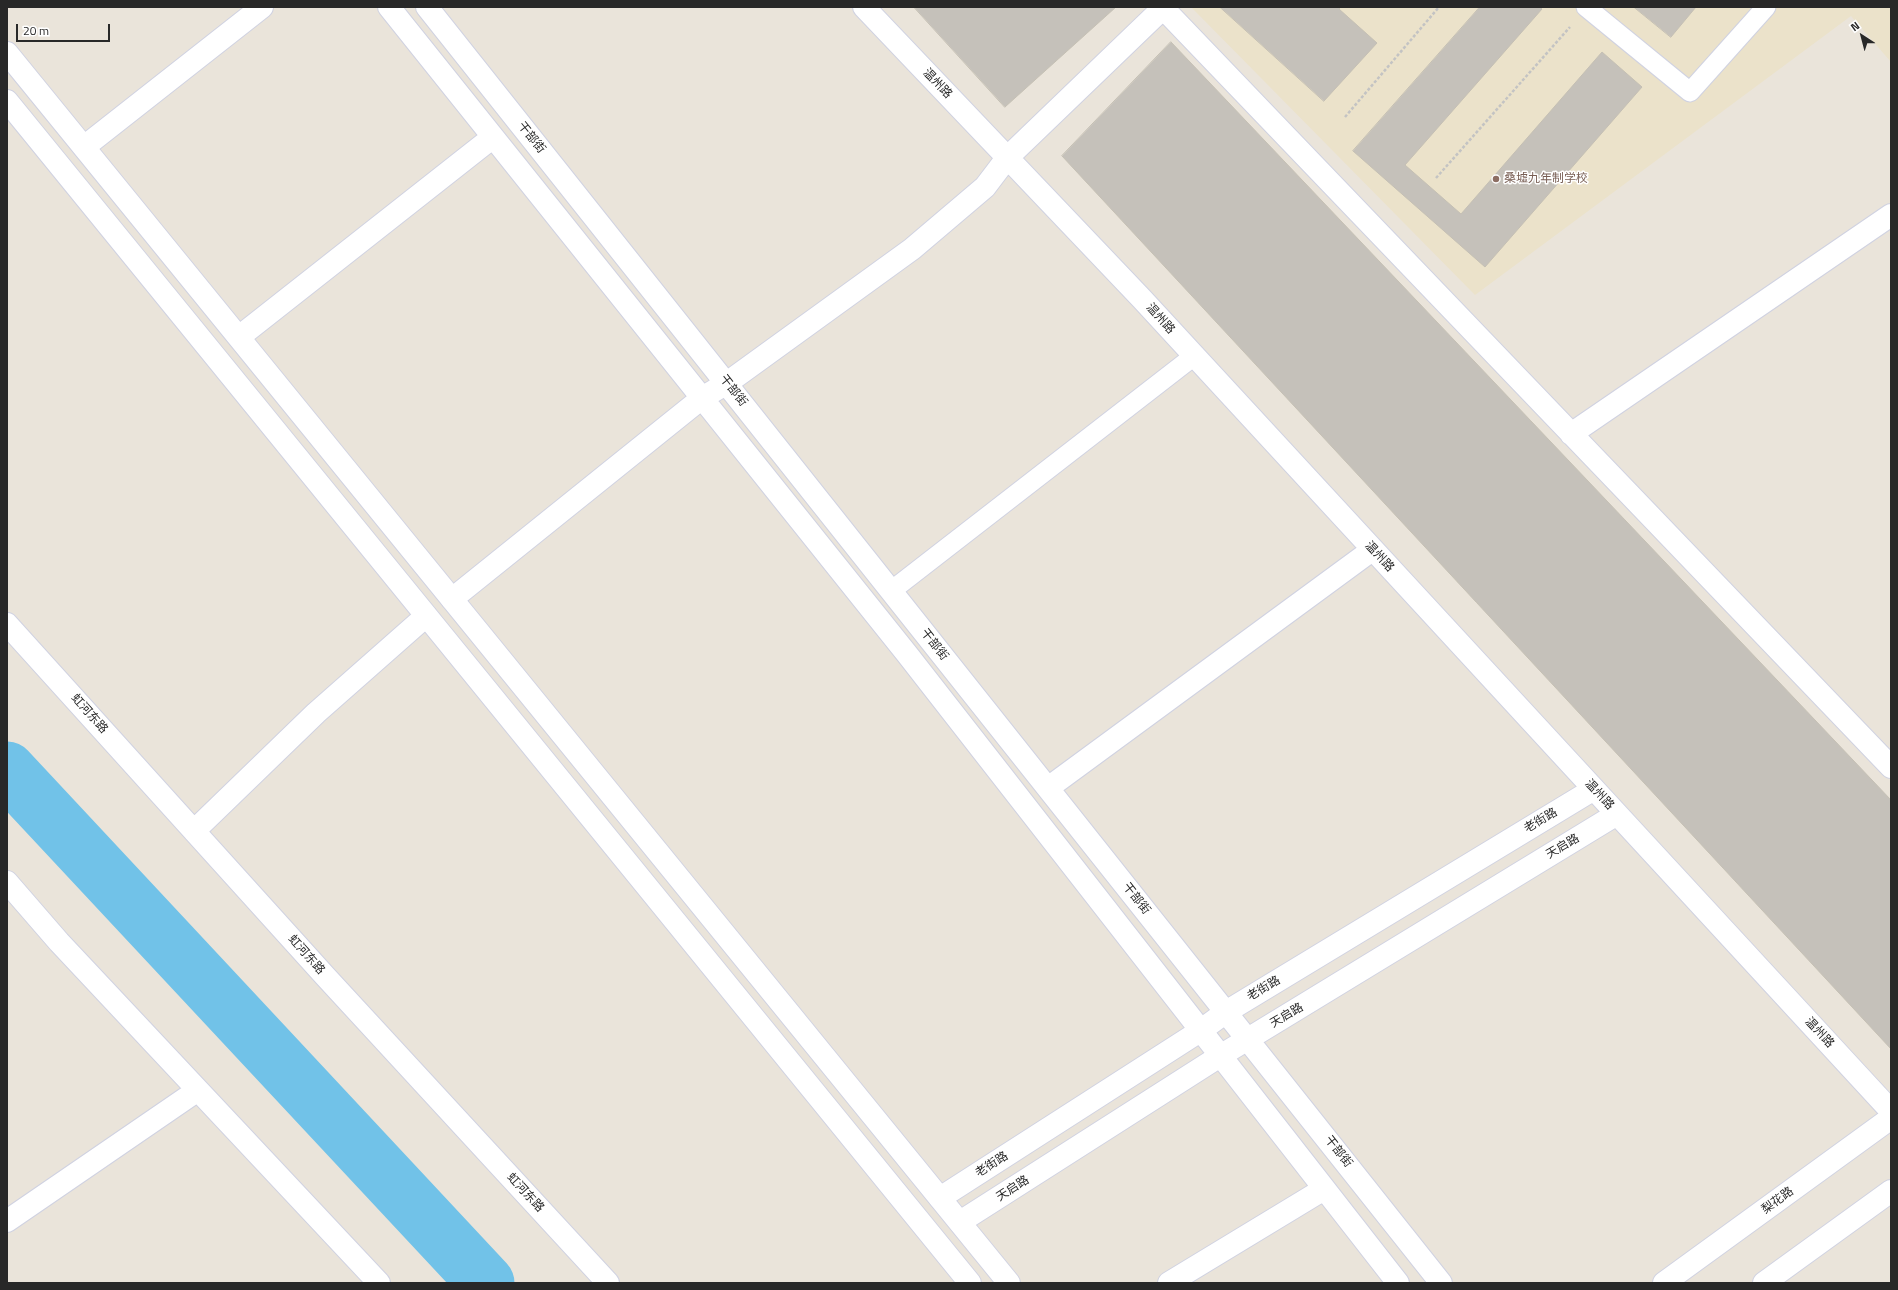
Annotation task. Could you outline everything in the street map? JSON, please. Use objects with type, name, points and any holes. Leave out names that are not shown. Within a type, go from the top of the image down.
[{"type":"street","points":[[84,147],[262,7]]},
{"type":"street","points":[[389,7],[902,648],[1398,1283]]},
{"type":"street","name":"干部街","points":[[427,7],[1441,1283]]},
{"type":"street","name":"温州路","points":[[864,7],[1194,356],[1891,1111]]},
{"type":"street","points":[[452,598],[702,398],[726,383],[912,249],[985,187],[1007,158],[1163,8],[1891,767]]},
{"type":"street","points":[[7,53],[1009,1283]]},
{"type":"street","points":[[7,101],[970,1283]]},
{"type":"street","points":[[239,337],[493,138]]},
{"type":"street","points":[[1571,434],[1891,216]]},
{"type":"street","points":[[1048,788],[1372,550]]},
{"type":"street","points":[[194,831],[316,714],[426,616]]},
{"type":"street","name":"虹河东路","points":[[7,624],[194,831],[608,1283]]},
{"type":"street","name":"老街路","points":[[940,1198],[1200,1031],[1226,1012],[1594,789]]},
{"type":"street","name":"天启路","points":[[960,1222],[1220,1056],[1617,814]]},
{"type":"street","points":[[7,882],[59,942],[379,1283]]},
{"type":"street","points":[[7,1221],[198,1090]]},
{"type":"street","name":"梨花路","points":[[1664,1283],[1891,1118]]},
{"type":"street","points":[[1169,1283],[1324,1189]]},
{"type":"street","points":[[1764,1283],[1891,1191]]},
{"type":"lane","points":[[1587,8],[1690,92],[1766,7]]},
{"type":"lane","points":[[891,591],[1194,356]]},
{"type":"path","points":[[1345,117],[1439,7]]},
{"type":"path","points":[[1436,178],[1587,8]]},
{"type":"shaded area","name":"桑墟九年制学校","points":[[1191,7],[1891,7],[1891,62],[1851,16],[1475,295]]},
{"type":"building","points":[[914,7],[1116,7],[1005,107]]},
{"type":"building","points":[[1220,7],[1341,7],[1339,9],[1377,43],[1324,101]]},
{"type":"building","points":[[1480,7],[1540,7],[1542,9],[1405,165],[1461,214],[1602,52],[1642,87],[1485,267],[1353,151]]},
{"type":"building","points":[[1634,7],[1696,7],[1671,37]]},
{"type":"building","points":[[1171,42],[1891,800],[1891,1049],[1062,156]]},
{"type":"waterway","points":[[7,770],[486,1283]]},
{"type":"place","name":"桑墟九年制学校","points":[[1496,179]]}]
